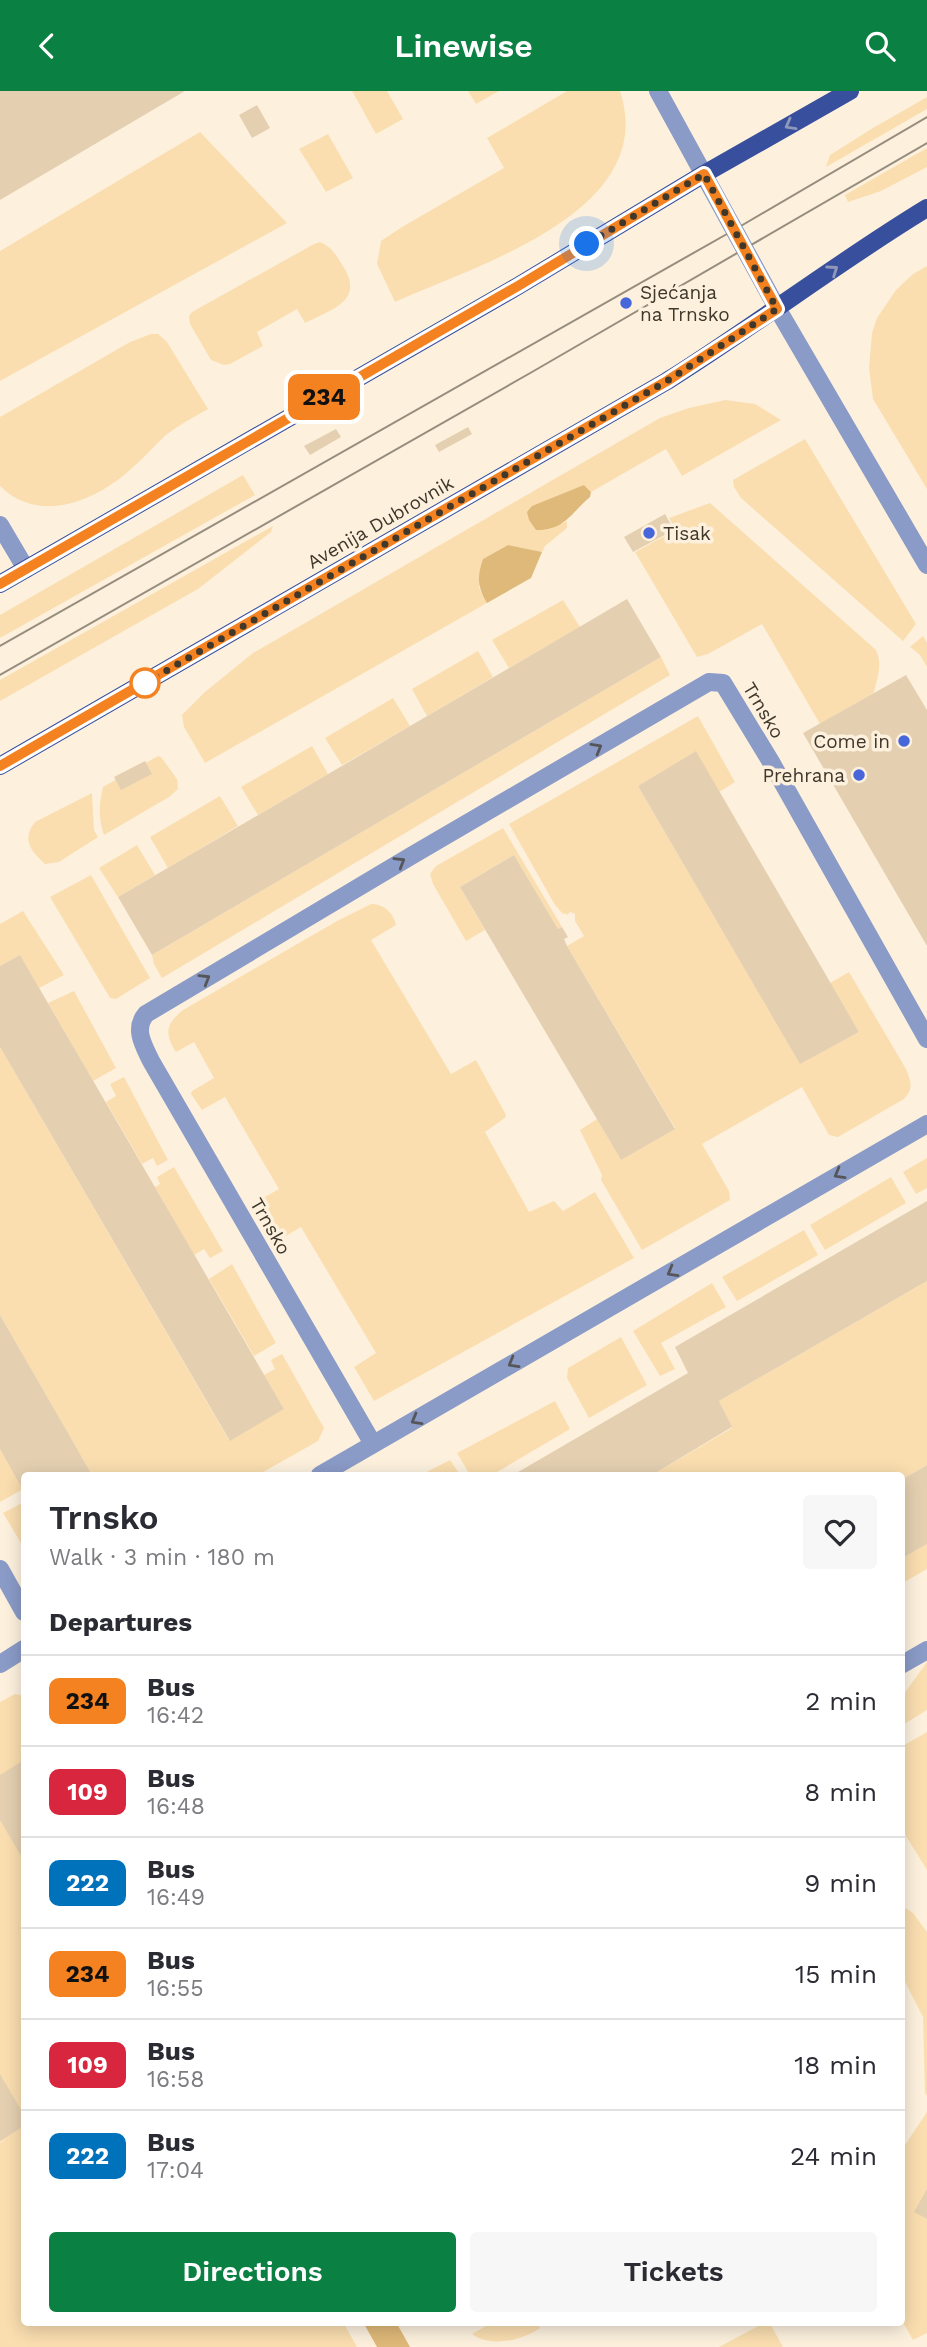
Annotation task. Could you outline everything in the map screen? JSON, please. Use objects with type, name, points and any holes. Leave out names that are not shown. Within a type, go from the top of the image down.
[{"type":"main road","points":[[0,584],[518,286],[704,174],[850,91]]},
{"type":"main road","name":"Avenija Dubrovnik","points":[[0,766],[667,381],[927,208]]},
{"type":"street","points":[[658,91],[777,309],[927,565]]},
{"type":"street","points":[[0,525],[26,569]]},
{"type":"street","name":"Trnsko","points":[[373,1444],[151,1061],[139,1031],[141,1020],[146,1014],[694,691],[709,683],[723,683],[771,762],[927,1039]]},
{"type":"street","points":[[325,1472],[927,1124]]},
{"type":"street","points":[[0,1569],[21,1607]]},
{"type":"street","points":[[905,1663],[927,1650]]},
{"type":"street","points":[[0,1664],[21,1651]]},
{"type":"shaded area","points":[[352,91],[387,91],[403,119],[376,134]]},
{"type":"shaded area","points":[[468,91],[499,91],[476,104]]},
{"type":"shaded area","points":[[567,91],[620,91],[625,133],[613,170],[588,201],[553,228],[512,251],[395,302],[377,264],[381,241],[504,168],[487,138]]},
{"type":"shaded area","points":[[927,97],[927,109],[826,167],[830,155]]},
{"type":"shaded area","points":[[200,132],[287,223],[0,381],[0,251]]},
{"type":"shaded area","points":[[328,134],[353,178],[326,192],[299,149]]},
{"type":"shaded area","points":[[927,148],[927,167],[881,191],[848,202],[845,195]]},
{"type":"shaded area","points":[[320,242],[333,252],[343,266],[349,278],[348,296],[335,308],[305,323],[297,309],[257,332],[263,346],[230,364],[224,365],[211,360],[190,324],[189,316],[192,312]]},
{"type":"shaded area","points":[[927,266],[927,489],[873,399],[869,368],[872,333],[877,318],[896,290],[913,274]]},
{"type":"shaded area","points":[[158,334],[167,342],[208,409],[166,435],[117,481],[84,499],[49,506],[32,504],[15,498],[0,486],[0,417],[130,342]]},
{"type":"shaded area","points":[[725,400],[755,404],[781,420],[682,476],[666,449],[591,492],[584,485],[569,493],[548,530],[567,521],[567,528],[545,546],[542,552],[508,545],[483,559],[479,588],[487,603],[205,763],[184,727],[182,715],[205,692],[253,653],[660,418]]},
{"type":"shaded area","points":[[805,439],[916,624],[903,641],[741,498],[734,487],[733,480]]},
{"type":"shaded area","points":[[243,475],[255,495],[0,638],[0,615]]},
{"type":"shaded area","points":[[584,485],[591,492],[590,497],[572,515],[554,528],[536,530],[527,512],[532,506]]},
{"type":"shaded area","points":[[710,503],[876,650],[879,666],[874,693],[820,724],[762,624],[708,654],[697,657],[635,552],[676,530],[669,518]]},
{"type":"shaded area","points":[[273,526],[271,532],[198,589],[0,701],[0,680]]},
{"type":"shaded area","points":[[508,545],[542,552],[531,578],[487,603],[479,581],[483,559]]},
{"type":"shaded area","points":[[563,600],[580,627],[509,668],[492,640]]},
{"type":"shaded area","points":[[923,636],[927,643],[927,667],[920,655],[910,647]]},
{"type":"shaded area","points":[[478,651],[493,677],[427,716],[412,689]]},
{"type":"shaded area","points":[[661,657],[670,675],[162,978],[152,955]]},
{"type":"shaded area","points":[[393,698],[410,726],[342,765],[325,738]]},
{"type":"shaded area","points":[[698,716],[735,782],[719,792],[695,752],[638,786],[800,1063],[859,1032],[830,983],[849,972],[906,1069],[910,1088],[904,1099],[838,1137],[829,1135],[802,1087],[702,1144],[729,1191],[730,1200],[642,1250],[601,1180],[602,1175],[580,1130],[597,1119],[621,1160],[675,1128],[567,946],[584,936],[575,921],[575,914],[563,914],[555,905],[509,824]]},
{"type":"shaded area","points":[[312,746],[328,774],[258,815],[241,787]]},
{"type":"shaded area","points":[[158,756],[177,779],[178,789],[104,835],[100,811],[103,787]]},
{"type":"shaded area","points":[[92,793],[94,830],[98,837],[59,862],[45,864],[28,840],[31,828],[35,822]]},
{"type":"shaded area","points":[[220,796],[238,826],[168,868],[150,837]]},
{"type":"shaded area","points":[[503,828],[562,927],[558,929],[514,855],[460,887],[485,930],[466,941],[430,874],[436,866]]},
{"type":"shaded area","points":[[137,845],[155,875],[118,897],[99,868]]},
{"type":"shaded area","points":[[91,875],[150,978],[116,999],[110,998],[50,897]]},
{"type":"shaded area","points":[[371,904],[380,905],[387,910],[396,925],[371,940],[451,1074],[476,1060],[505,1113],[506,1117],[485,1132],[529,1212],[554,1201],[563,1211],[595,1192],[634,1258],[374,1401],[354,1367],[376,1353],[301,1227],[279,1240],[271,1234],[254,1207],[256,1202],[279,1189],[225,1097],[202,1110],[191,1094],[192,1091],[214,1078],[194,1042],[176,1052],[168,1034],[170,1024],[183,1010]]},
{"type":"shaded area","points":[[23,911],[64,975],[39,988],[20,955],[0,966],[0,924]]},
{"type":"shaded area","points":[[74,991],[116,1068],[93,1081],[48,1003]]},
{"type":"shaded area","points":[[0,1047],[229,1440],[284,1409],[264,1375],[275,1369],[271,1360],[282,1354],[324,1428],[318,1441],[263,1472],[90,1472],[0,1315]]},
{"type":"shaded area","points":[[124,1077],[168,1160],[157,1166],[153,1158],[142,1164],[106,1102],[116,1096],[110,1084]]},
{"type":"shaded area","points":[[927,1158],[927,1188],[916,1194],[903,1172]]},
{"type":"shaded area","points":[[174,1167],[223,1251],[210,1258],[204,1249],[194,1255],[155,1187],[160,1184],[157,1177]]},
{"type":"shaded area","points":[[891,1177],[906,1203],[825,1250],[810,1225]]},
{"type":"shaded area","points":[[804,1230],[818,1255],[737,1301],[722,1277]]},
{"type":"shaded area","points":[[232,1264],[276,1343],[254,1356],[209,1279]]},
{"type":"shaded area","points":[[927,1281],[927,1465],[905,1478],[905,1472],[657,1472],[732,1428],[719,1401]]},
{"type":"shaded area","points":[[712,1283],[726,1307],[661,1343],[675,1369],[660,1376],[633,1331]]},
{"type":"shaded area","points":[[621,1337],[647,1385],[589,1418],[567,1378],[568,1368]]},
{"type":"shaded area","points":[[555,1401],[570,1429],[497,1472],[468,1472],[457,1453]]},
{"type":"shaded area","points":[[0,1449],[21,1490],[0,1502]]},
{"type":"shaded area","points":[[450,1460],[458,1472],[427,1472]]},
{"type":"shaded area","points":[[21,1504],[21,1543],[3,1513]]},
{"type":"shaded area","points":[[927,1544],[927,1569],[905,1582],[905,1557]]},
{"type":"shaded area","points":[[927,1662],[927,1710],[905,1724],[905,1692]]},
{"type":"shaded area","points":[[15,1694],[21,1695],[21,2326],[345,2326],[357,2347],[0,2347],[0,2143],[5,2140],[0,2142],[0,1702]]},
{"type":"shaded area","points":[[927,1732],[927,1870],[905,1834],[905,1745]]},
{"type":"shaded area","points":[[905,1908],[913,1913],[927,1932],[927,2096],[923,2017],[905,1982]]},
{"type":"shaded area","points":[[927,2112],[927,2333],[913,2340],[905,2326],[905,2145]]},
{"type":"shaded area","points":[[365,2326],[398,2326],[410,2347],[377,2347]]},
{"type":"shaded area","points":[[486,2326],[540,2328],[523,2337],[496,2342],[472,2334]]},
{"type":"shaded area","points":[[758,2326],[771,2326],[783,2347],[719,2347]]},
{"type":"building","points":[[0,91],[185,91],[0,200]]},
{"type":"building","points":[[257,105],[270,128],[252,138],[239,115]]},
{"type":"building","points":[[468,427],[472,434],[439,452],[435,445]]},
{"type":"building","points":[[336,429],[341,437],[310,455],[304,446]]},
{"type":"building","name":"Tisak","points":[[665,514],[674,530],[633,552],[624,537]]},
{"type":"building","points":[[627,599],[661,657],[152,955],[118,897]]},
{"type":"building","points":[[906,675],[927,710],[927,946],[803,733]]},
{"type":"building","points":[[696,751],[859,1032],[800,1064],[638,786]]},
{"type":"building","points":[[145,761],[152,774],[121,790],[114,777]]},
{"type":"building","points":[[514,855],[558,929],[562,927],[568,937],[564,939],[567,946],[675,1129],[621,1160],[460,887]]},
{"type":"building","points":[[20,955],[284,1409],[230,1441],[0,1047],[0,966]]},
{"type":"building","points":[[927,1201],[927,1281],[719,1401],[732,1427],[657,1472],[518,1472],[688,1373],[675,1347]]},
{"type":"building","points":[[0,1315],[90,1472],[21,1472],[21,1487],[0,1449]]},
{"type":"building","points":[[927,1465],[927,1544],[905,1557],[905,1478]]},
{"type":"building","points":[[21,1762],[21,1856],[0,1820],[0,1775]]},
{"type":"building","points":[[0,2074],[21,2110],[21,2128],[0,2141]]},
{"type":"building","points":[[927,2189],[927,2219],[914,2212]]},
{"type":"tram line","points":[[0,646],[734,230],[927,117]]},
{"type":"tram line","points":[[0,675],[927,143]]},
{"type":"bus line","name":"234","points":[[0,584],[518,286],[704,174],[777,309],[667,381],[0,766]]},
{"type":"place","name":"Sjećanja na Trnsko","points":[[626,303]]},
{"type":"place","name":"Tisak","points":[[649,533]]},
{"type":"place","name":"Come in","points":[[904,741]]},
{"type":"place","name":"Prehrana","points":[[859,775]]},
{"type":"route","points":[[145,683],[667,381],[777,309],[704,174],[587,244]]}]
